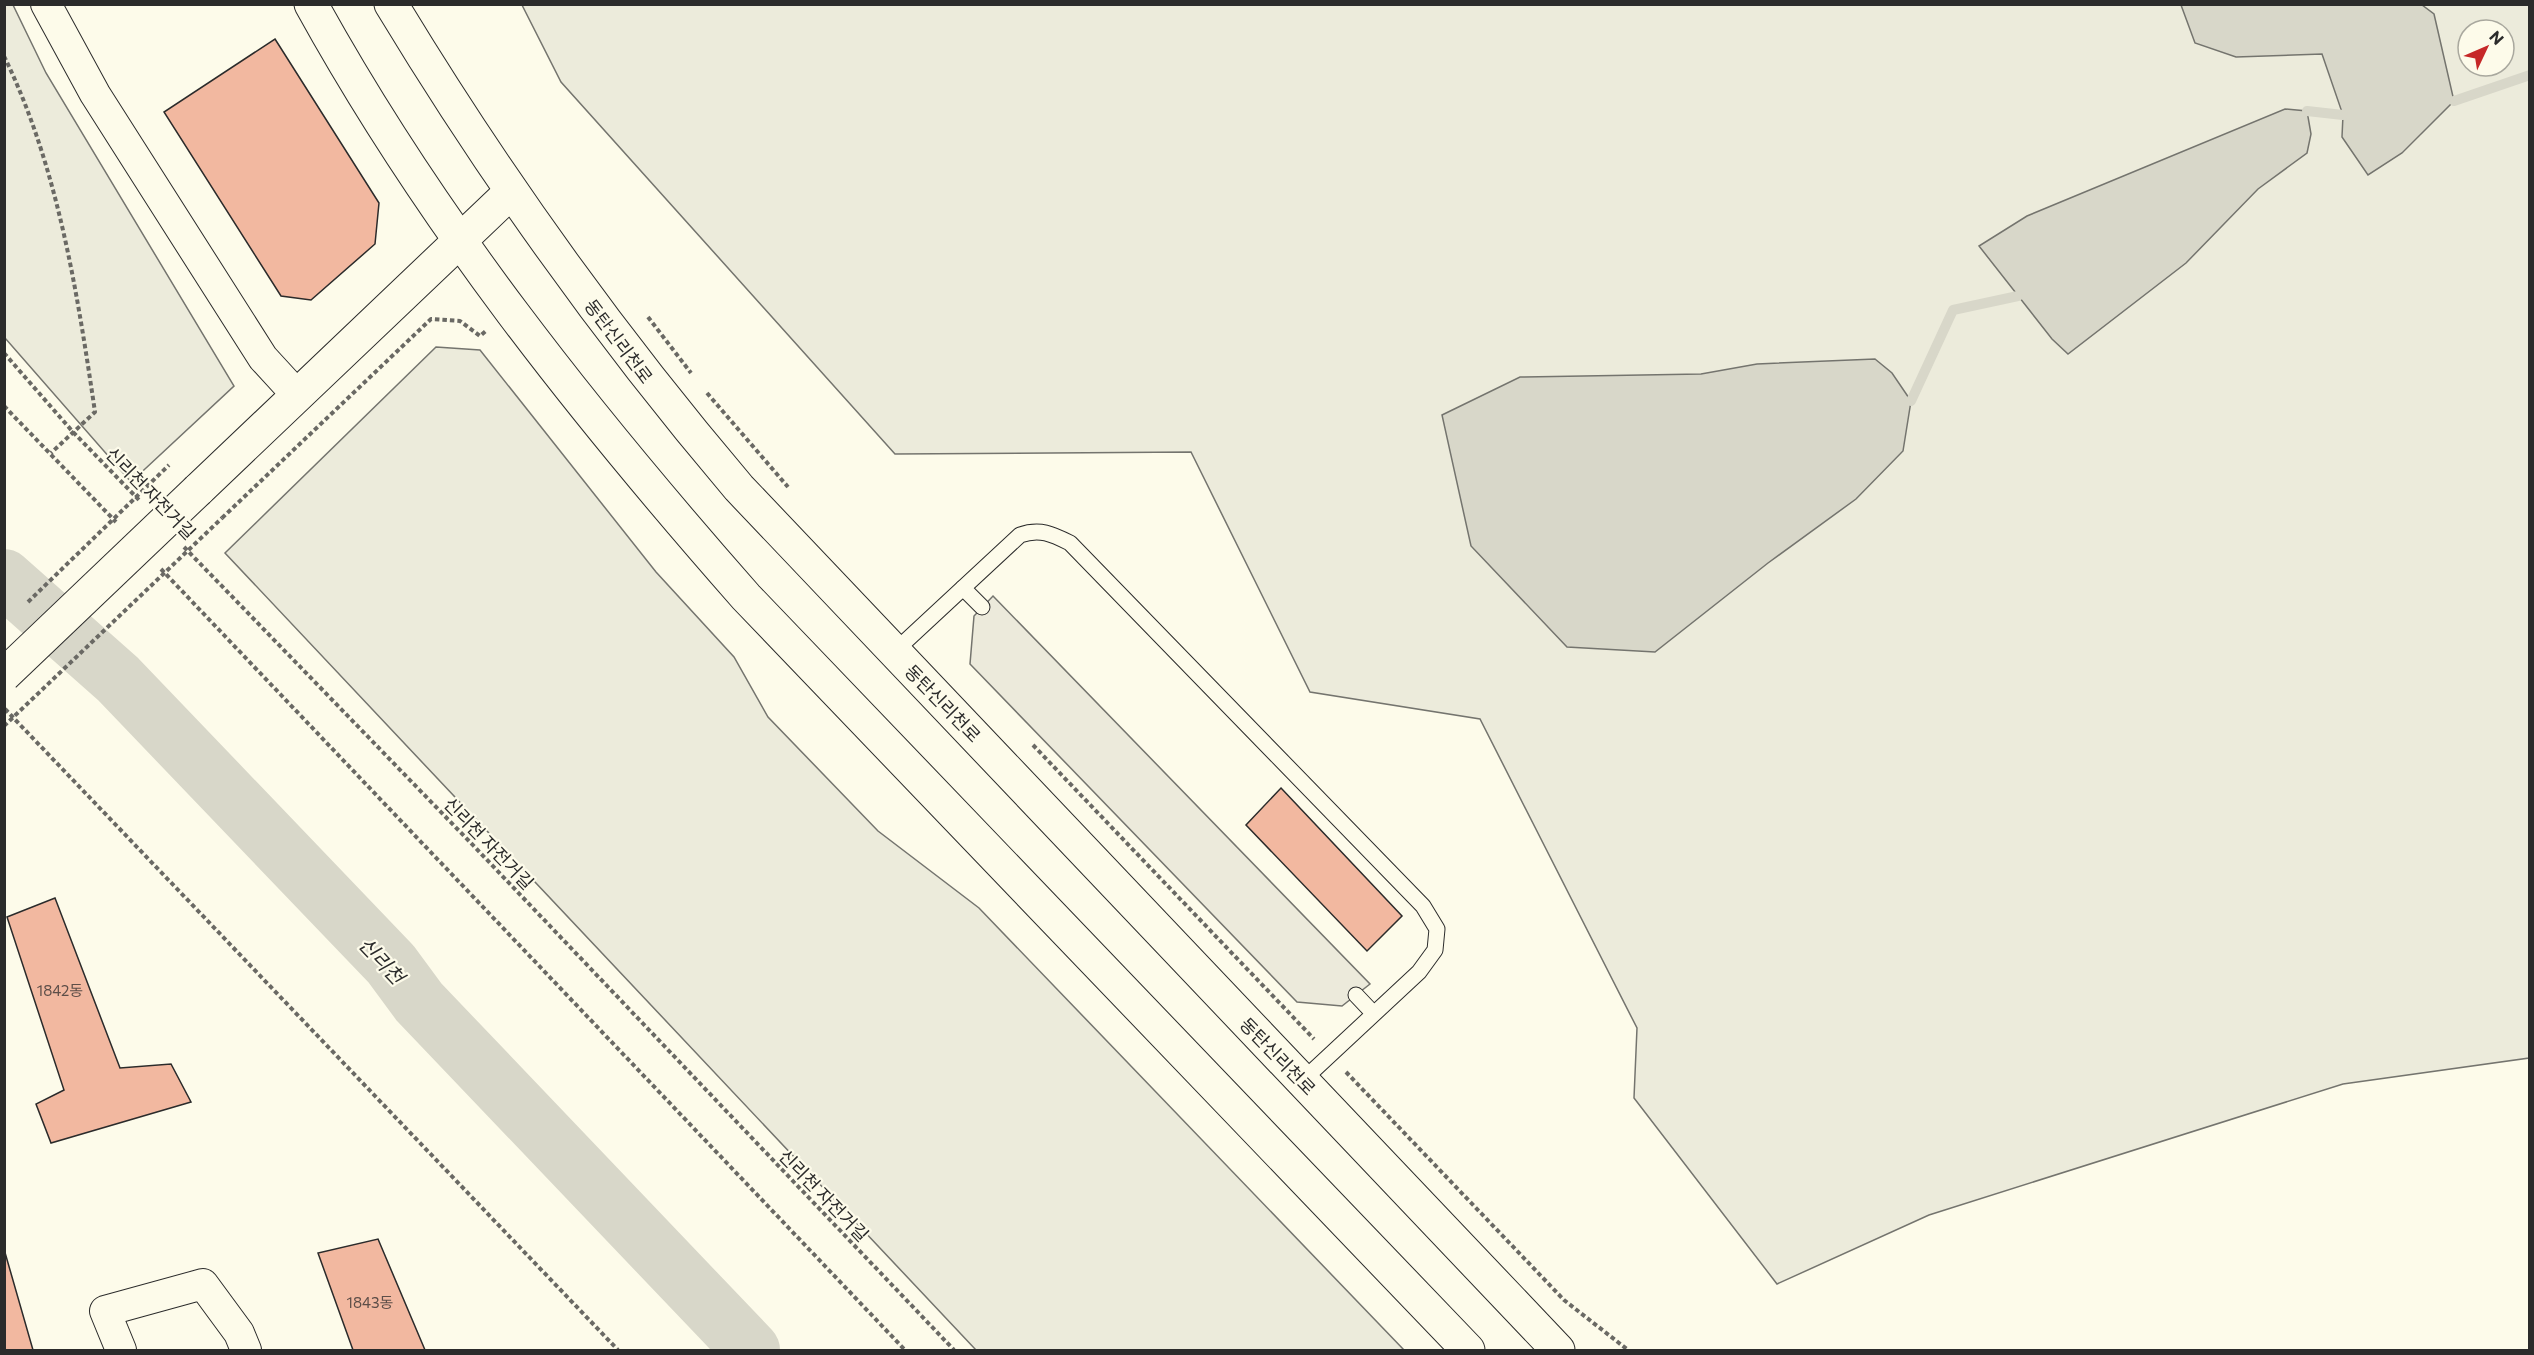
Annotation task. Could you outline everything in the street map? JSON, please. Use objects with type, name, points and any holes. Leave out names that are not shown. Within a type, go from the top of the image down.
[{"type":"main road","points":[[311,4],[414,174],[458,240],[556,371],[662,502],[746,597],[1468,1350]]},
{"type":"main road","name":"동탄신리천로","points":[[391,4],[511,192],[559,262],[665,402],[747,496],[1558,1350]]},
{"type":"main road","points":[[4,675],[458,240],[511,192]]},
{"type":"street","points":[[46,4],[95,94],[263,358],[297,395]]},
{"type":"street","points":[[122,1350],[105,1311],[202,1284],[239,1333],[246,1350]]},
{"type":"lane","points":[[894,652],[1020,535],[1034,530],[1050,532],[1070,543],[1423,906],[1437,929],[1435,950],[1419,972],[1302,1081]]},
{"type":"lane","points":[[963,588],[982,608]]},
{"type":"lane","points":[[1356,995],[1373,1013]]},
{"type":"path","points":[[4,56],[16,79],[47,166],[79,304],[95,412],[51,453]]},
{"type":"path","points":[[645,314],[696,380]]},
{"type":"path","points":[[4,726],[431,319],[460,321],[480,336]]},
{"type":"path","name":"신리천 자전거길","points":[[4,353],[73,432],[147,509]]},
{"type":"path","points":[[704,389],[788,488]]},
{"type":"path","points":[[4,406],[117,522]]},
{"type":"path","points":[[21,609],[169,465]]},
{"type":"path","name":"신리천 자전거길","points":[[180,543],[477,850],[954,1350]]},
{"type":"path","points":[[158,565],[905,1350]]},
{"type":"path","points":[[4,708],[618,1350]]},
{"type":"path","points":[[1027,739],[1564,1300],[1628,1350]]},
{"type":"shaded area","points":[[4,5],[13,5],[46,73],[234,386],[131,482],[5,338]]},
{"type":"shaded area","points":[[522,5],[2529,5],[2529,1058],[2343,1084],[1929,1215],[1777,1284],[1634,1098],[1637,1028],[1480,719],[1310,692],[1191,452],[895,454],[561,82]]},
{"type":"shaded area","points":[[2181,5],[2422,5],[2434,14],[2454,101],[2402,153],[2368,175],[2342,137],[2343,115],[2322,54],[2236,57],[2195,43]]},
{"type":"shaded area","points":[[2285,109],[2307,111],[2311,134],[2307,153],[2258,189],[2186,263],[2068,354],[2052,339],[1979,246],[2027,216]]},
{"type":"shaded area","points":[[436,347],[480,350],[656,572],[734,657],[768,717],[878,831],[979,908],[1404,1350],[976,1350],[225,553]]},
{"type":"shaded area","points":[[1875,359],[1892,373],[1911,401],[1903,451],[1856,499],[1768,563],[1655,652],[1567,647],[1471,546],[1442,415],[1520,377],[1701,374],[1757,364]]},
{"type":"shaded area","points":[[993,596],[1370,984],[1342,1006],[1297,1002],[970,664],[974,616]]},
{"type":"building","points":[[275,39],[379,203],[375,244],[311,300],[281,296],[164,112]]},
{"type":"building","points":[[1281,788],[1402,916],[1367,951],[1246,825]]},
{"type":"building","points":[[55,898],[120,1068],[171,1064],[191,1102],[51,1143],[36,1104],[64,1090],[7,917]]},
{"type":"building","points":[[378,1239],[425,1350],[353,1350],[318,1253]]},
{"type":"building","points":[[4,1249],[33,1350],[4,1350]]},
{"type":"waterway","points":[[2454,101],[2530,75]]},
{"type":"waterway","points":[[2307,111],[2343,115]]},
{"type":"waterway","points":[[1911,401],[1953,310],[2018,296]]},
{"type":"waterway","name":"신리천","points":[[4,578],[118,679],[391,964],[419,1002],[751,1350]]}]
